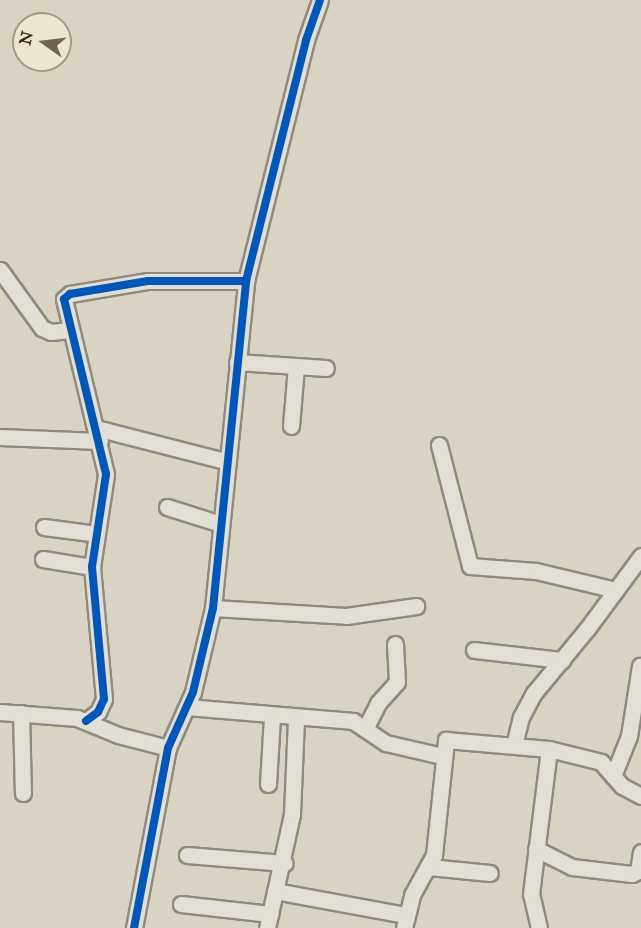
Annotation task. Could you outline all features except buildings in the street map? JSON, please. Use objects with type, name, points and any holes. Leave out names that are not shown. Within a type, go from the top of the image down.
[{"type":"street","points":[[134,928],[168,748],[187,707],[213,608],[246,281],[306,40],[320,0]]},
{"type":"street","points":[[0,270],[42,328],[51,332],[70,330]]},
{"type":"street","points":[[86,721],[98,712],[104,699],[92,567],[107,487],[98,435],[63,303],[70,294],[167,280],[246,281]]},
{"type":"street","points":[[237,362],[326,368]]},
{"type":"street","points":[[291,426],[296,366]]},
{"type":"street","points":[[0,437],[98,435],[228,462]]},
{"type":"street","points":[[439,445],[472,568],[536,571],[616,590]]},
{"type":"street","points":[[167,507],[221,524]]},
{"type":"street","points":[[44,526],[97,534]]},
{"type":"street","points":[[514,745],[525,705],[641,556]]},
{"type":"street","points":[[43,559],[92,567]]},
{"type":"street","points":[[213,608],[346,616],[416,606]]},
{"type":"street","points":[[366,727],[381,698],[397,682],[395,644]]},
{"type":"street","points":[[474,650],[562,660]]},
{"type":"street","points":[[613,776],[629,736],[640,666]]},
{"type":"street","points":[[187,707],[296,720],[353,721],[366,727],[386,743],[442,756]]},
{"type":"street","points":[[0,712],[68,716],[118,735],[168,748]]},
{"type":"street","points":[[21,713],[23,793]]},
{"type":"street","points":[[268,784],[272,717]]},
{"type":"street","points":[[181,904],[268,921],[285,863],[292,814],[296,720]]},
{"type":"street","points":[[275,891],[405,921],[412,895],[434,855],[444,743],[452,738],[549,749],[601,762],[622,786],[641,796]]},
{"type":"street","points":[[539,928],[531,894],[549,749]]},
{"type":"street","points":[[536,849],[572,867],[632,874],[638,871],[641,852]]},
{"type":"street","points":[[187,855],[285,863]]},
{"type":"street","points":[[429,867],[490,873]]},
{"type":"cycle path","points":[[134,928],[168,748],[193,692],[213,608],[246,281],[306,40],[320,0]]},
{"type":"cycle path","points":[[86,721],[98,712],[104,699],[92,567],[106,474],[64,299],[70,294],[148,281],[246,281]]}]
